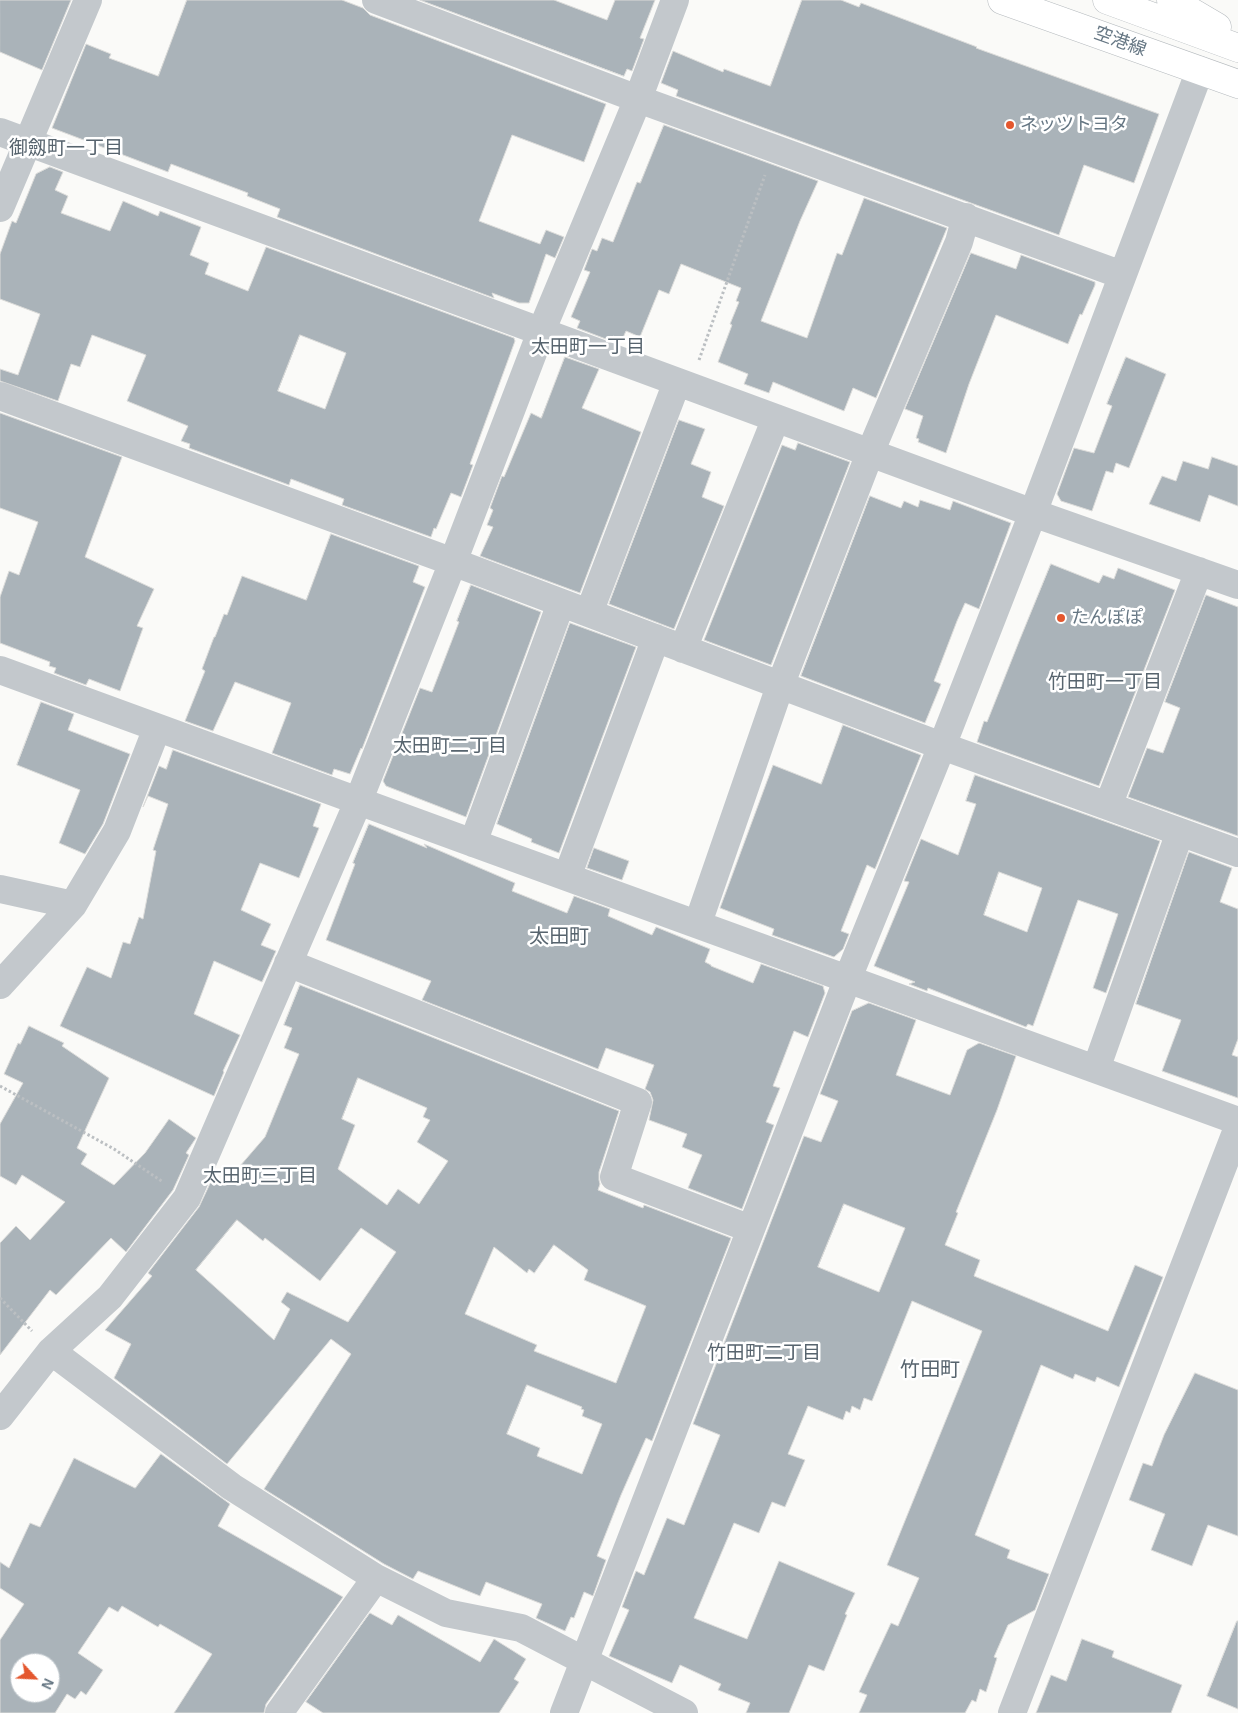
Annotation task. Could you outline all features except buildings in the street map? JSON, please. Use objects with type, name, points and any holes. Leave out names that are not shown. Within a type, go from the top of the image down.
[{"type":"main road","name":"空港線","points":[[1002,0],[1238,84]]},
{"type":"main road","points":[[1107,0],[1238,48]]},
{"type":"main road","points":[[1171,0],[1238,40]]},
{"type":"street","points":[[0,208],[88,0]]},
{"type":"street","points":[[376,0],[638,99],[1122,275]]},
{"type":"street","points":[[0,1416],[51,1351],[110,1296],[187,1198],[358,802],[541,332],[638,99],[675,0]]},
{"type":"street","points":[[564,1713],[848,978],[942,746],[1033,513],[1200,70]]},
{"type":"street","points":[[0,132],[1033,513],[1238,585]]},
{"type":"street","points":[[698,923],[780,686],[870,453],[959,242],[966,217]]},
{"type":"street","points":[[589,613],[683,384]]},
{"type":"street","points":[[0,396],[453,562],[942,746],[1238,853]]},
{"type":"street","points":[[683,649],[776,418]]},
{"type":"street","points":[[1108,806],[1199,571]]},
{"type":"street","points":[[473,843],[561,603]]},
{"type":"street","points":[[568,877],[656,638]]},
{"type":"street","points":[[0,670],[1238,1121]]},
{"type":"street","points":[[0,985],[73,906],[117,830],[157,728]]},
{"type":"street","points":[[1096,1069],[1180,832]]},
{"type":"street","points":[[0,888],[73,906]]},
{"type":"street","points":[[288,963],[638,1102],[614,1177],[751,1228]]},
{"type":"street","points":[[1012,1713],[1238,1127]]},
{"type":"street","points":[[51,1351],[232,1487],[376,1578],[446,1613],[521,1628],[684,1713]]},
{"type":"street","points":[[279,1713],[376,1578]]},
{"type":"path","points":[[683,384],[774,148]]},
{"type":"path","points":[[0,1086],[114,1149],[187,1198]]},
{"type":"path","points":[[0,1298],[51,1351]]},
{"type":"place","name":"ネッツトヨタ","points":[[1010,125]]},
{"type":"place","name":"たんぽぽ","points":[[1061,618]]},
{"type":"district","name":"御劔町一丁目","points":[[66,149]]},
{"type":"district","name":"太田町一丁目","points":[[588,348]]},
{"type":"district","name":"竹田町一丁目","points":[[1105,683]]},
{"type":"district","name":"太田町二丁目","points":[[450,747]]},
{"type":"district","name":"太田町","points":[[559,937]]},
{"type":"district","name":"太田町三丁目","points":[[260,1177]]},
{"type":"district","name":"竹田町二丁目","points":[[764,1354]]},
{"type":"district","name":"竹田町","points":[[930,1370]]}]
